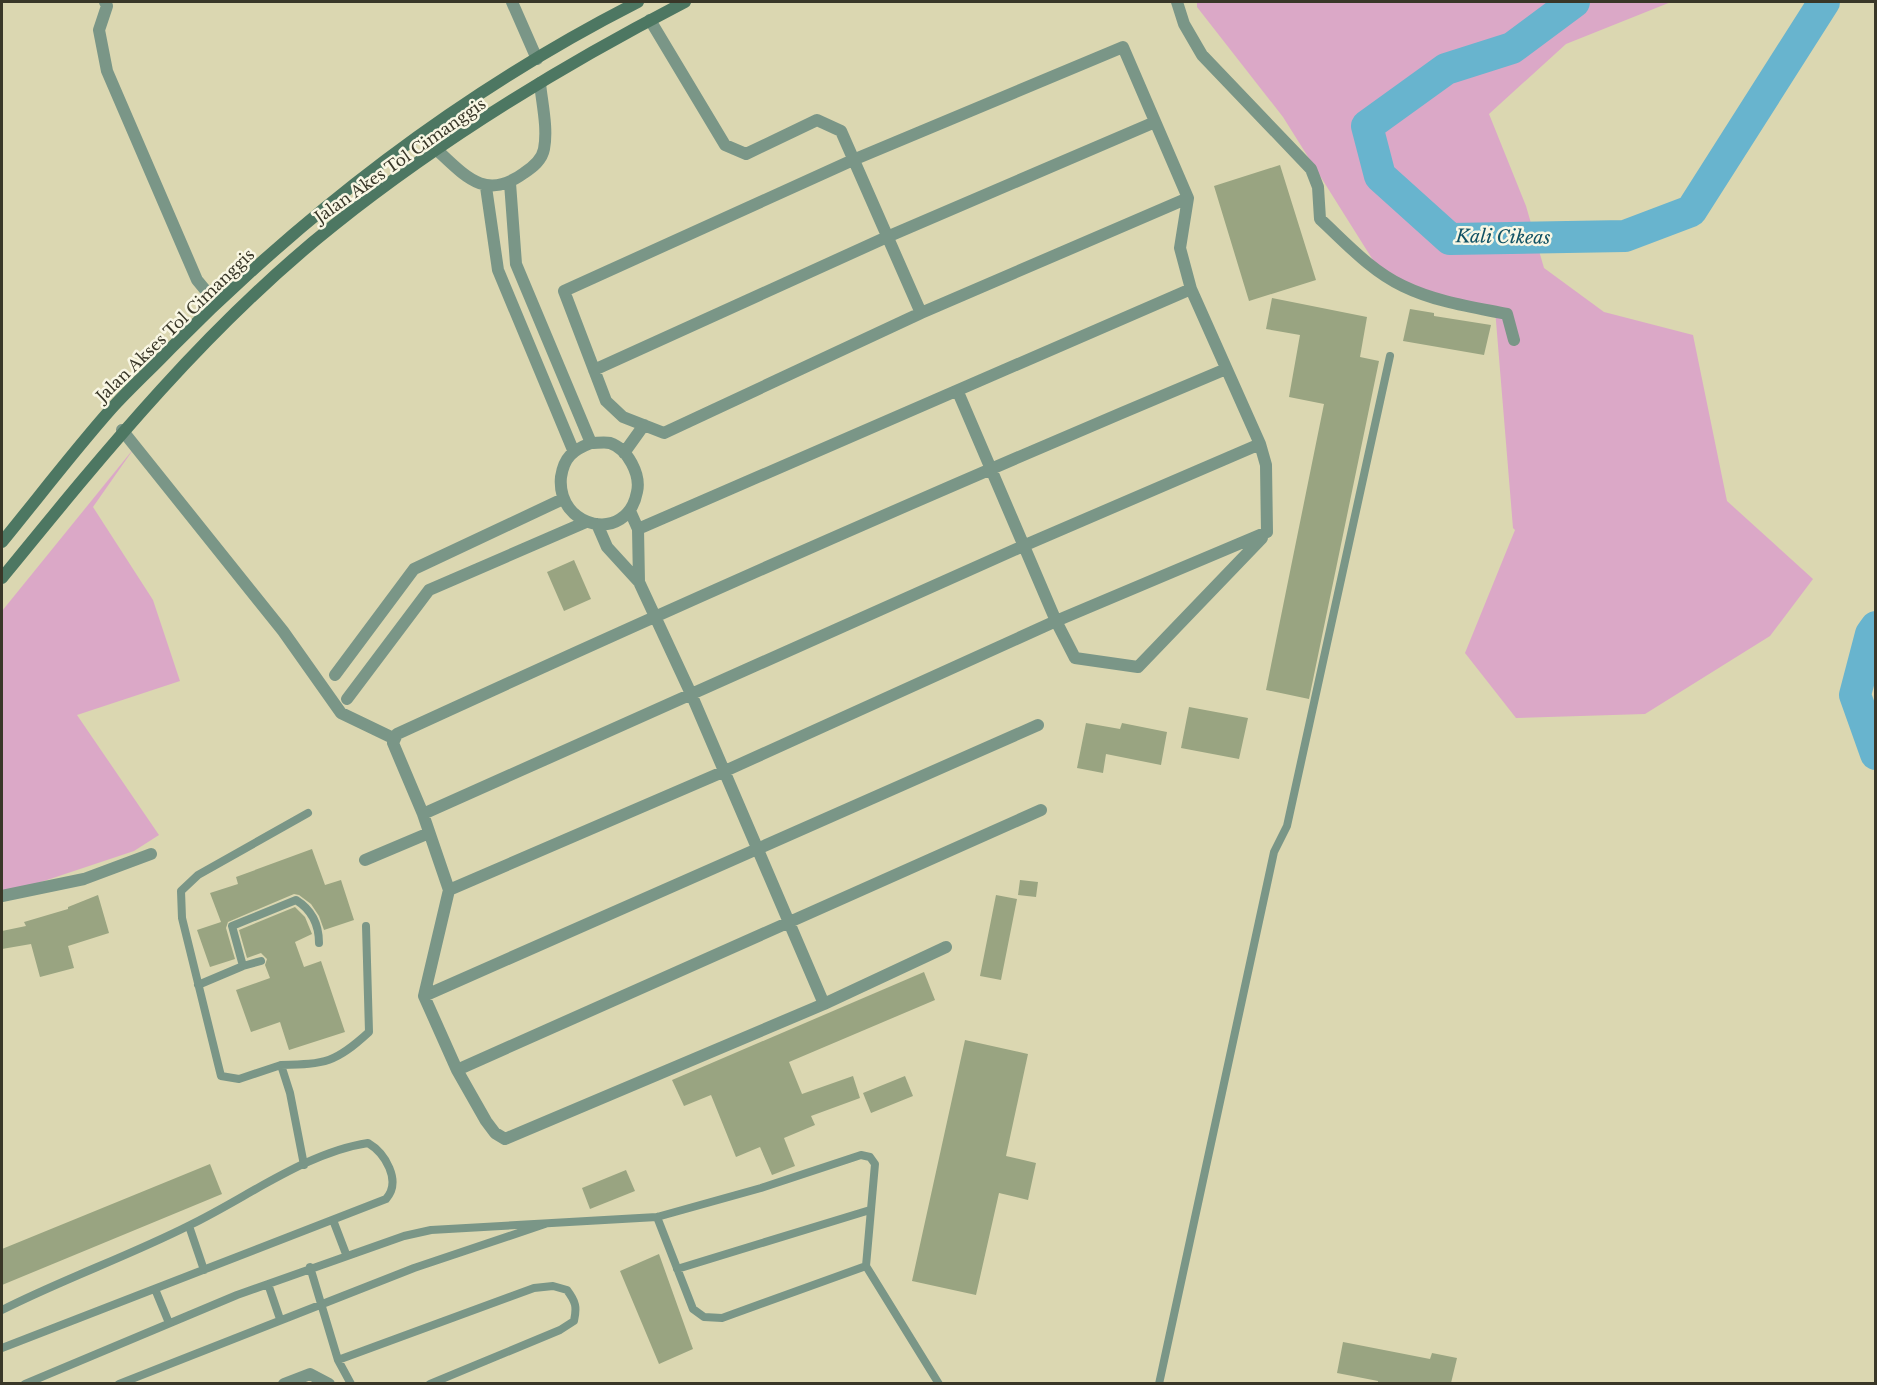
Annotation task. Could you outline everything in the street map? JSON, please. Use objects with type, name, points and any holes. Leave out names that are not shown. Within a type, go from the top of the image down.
[{"type":"main road","name":"Jalan Akses Tol Cimanggis","points":[[2,542],[111,409],[216,303],[323,208],[418,136],[537,59],[638,2]]},
{"type":"main road","name":"Jalan Akes Tol Cimanggis","points":[[2,578],[122,430],[230,318],[333,226],[437,150],[540,84],[634,28],[685,2]]},
{"type":"main road","points":[[624,9],[634,28]]},
{"type":"main road","points":[[216,303],[230,318]]},
{"type":"street","points":[[105,2],[107,6],[99,30],[107,71],[197,280],[216,303]]},
{"type":"street","points":[[512,2],[537,59]]},
{"type":"street","points":[[1177,2],[1184,24],[1202,55],[1311,169],[1318,187],[1320,219],[1364,261],[1402,286],[1441,300],[1507,314],[1514,340]]},
{"type":"street","points":[[650,20],[725,145],[746,154],[816,120],[841,131],[921,313]]},
{"type":"street","points":[[958,392],[1023,546],[1075,658],[1138,667],[1267,532],[1266,465],[1260,444],[1191,289],[1180,248],[1188,198],[1123,47],[853,160],[564,291],[606,401],[622,417],[664,433],[921,313],[1188,198]]},
{"type":"street","points":[[437,150],[462,173],[486,187],[510,183],[536,164],[544,152],[546,134],[540,84]]},
{"type":"street","points":[[594,370],[887,237],[1155,123]]},
{"type":"street","points":[[510,183],[516,264],[591,443]]},
{"type":"street","points":[[486,187],[498,270],[573,450]]},
{"type":"street","points":[[638,529],[1191,289]]},
{"type":"street","points":[[393,738],[655,616],[991,467],[1226,369]]},
{"type":"street","points":[[624,453],[644,425]]},
{"type":"street","points":[[122,430],[283,631],[341,713],[393,738],[423,814],[449,890],[424,996],[457,1070],[495,1133],[505,1139],[824,1004],[946,947]]},
{"type":"street","points":[[591,443],[610,443],[624,453],[637,474],[638,488],[630,511],[613,524],[592,523],[573,514],[563,499],[560,489],[564,462],[573,450],[591,443]]},
{"type":"street","points":[[423,814],[692,696],[1023,546],[1260,444]]},
{"type":"street","points":[[335,675],[414,569],[563,499]]},
{"type":"street","points":[[630,511],[638,529],[639,582]]},
{"type":"street","points":[[592,523],[607,547],[639,582],[725,771],[824,1004]]},
{"type":"street","points":[[347,699],[429,590],[592,523]]},
{"type":"street","points":[[449,890],[725,771],[1056,621],[1267,532]]},
{"type":"street","points":[[414,569],[429,590]]},
{"type":"street","points":[[424,996],[1038,725]]},
{"type":"street","points":[[457,1070],[1041,810]]},
{"type":"street","points":[[365,860],[429,833]]},
{"type":"street","points":[[2,896],[84,879],[151,854]]},
{"type":"street","points":[[284,1383],[310,1374],[329,1383]]},
{"type":"lane","points":[[1159,1383],[1274,852],[1287,826],[1390,356]]},
{"type":"lane","points":[[308,813],[198,875],[181,891],[182,918],[221,1076],[239,1078],[281,1065],[315,1064],[344,1055],[369,1032],[366,926]]},
{"type":"lane","points":[[243,966],[232,926],[296,900],[309,908],[319,934],[319,943]]},
{"type":"lane","points":[[198,985],[261,961]]},
{"type":"lane","points":[[281,1065],[290,1093],[304,1165]]},
{"type":"lane","points":[[2,1310],[189,1226],[304,1165],[345,1146],[368,1143],[384,1155],[392,1178],[390,1194],[386,1199],[2,1348]]},
{"type":"lane","points":[[25,1383],[309,1267],[431,1230],[555,1221],[657,1217],[761,1188],[866,1154],[873,1160],[876,1169],[866,1266],[939,1383]]},
{"type":"lane","points":[[677,1269],[870,1210]]},
{"type":"lane","points":[[657,1217],[696,1314],[713,1320],[866,1266]]},
{"type":"lane","points":[[333,1220],[346,1254]]},
{"type":"lane","points":[[119,1383],[414,1268],[555,1221]]},
{"type":"lane","points":[[189,1226],[204,1269]]},
{"type":"lane","points":[[309,1267],[339,1360],[351,1383]]},
{"type":"lane","points":[[268,1284],[280,1319]]},
{"type":"lane","points":[[339,1360],[534,1288],[553,1286],[567,1290],[573,1298],[577,1306],[574,1321],[560,1330],[430,1383]]},
{"type":"lane","points":[[155,1289],[169,1323]]},
{"type":"shaded area","points":[[1197,2],[1671,2],[1566,44],[1489,114],[1526,206],[1544,268],[1604,312],[1693,335],[1727,501],[1813,579],[1770,636],[1645,714],[1516,718],[1465,653],[1515,530],[1513,528],[1495,309],[1432,299],[1383,276],[1283,117],[1197,7]]},
{"type":"shaded area","points":[[135,447],[93,507],[153,600],[180,681],[77,715],[159,835],[134,851],[20,889],[2,891],[2,611]]},
{"type":"building","points":[[1280,165],[1316,280],[1249,301],[1214,186]]},
{"type":"building","points":[[1272,298],[1367,317],[1360,357],[1379,361],[1309,699],[1266,690],[1324,404],[1289,397],[1300,335],[1266,329]]},
{"type":"building","points":[[1410,309],[1434,313],[1434,316],[1491,325],[1484,355],[1403,341]]},
{"type":"building","points":[[574,560],[591,599],[564,611],[547,572]]},
{"type":"building","points":[[1189,707],[1248,718],[1239,759],[1181,748]]},
{"type":"building","points":[[1086,723],[1120,729],[1122,723],[1167,732],[1161,765],[1106,754],[1103,773],[1077,768]]},
{"type":"building","points":[[312,849],[325,885],[341,880],[354,920],[324,930],[311,904],[294,894],[228,922],[226,928],[235,959],[210,967],[197,930],[221,922],[210,893],[238,884],[236,877]]},
{"type":"building","points":[[1020,880],[1038,882],[1036,897],[1018,895]]},
{"type":"building","points":[[98,895],[109,933],[68,946],[74,968],[40,977],[31,944],[2,949],[2,931],[26,926],[24,922],[68,909],[68,907]]},
{"type":"building","points":[[996,895],[1017,899],[1001,980],[980,976]]},
{"type":"building","points":[[295,907],[305,917],[312,934],[295,942],[304,967],[321,961],[345,1032],[289,1050],[280,1022],[251,1032],[236,990],[270,978],[265,965],[267,959],[261,953],[247,958],[239,930]]},
{"type":"building","points":[[924,972],[935,1000],[789,1062],[802,1094],[853,1076],[860,1098],[811,1116],[815,1125],[784,1138],[795,1166],[772,1175],[760,1147],[736,1157],[711,1095],[684,1106],[672,1080]]},
{"type":"building","points":[[965,1040],[1028,1054],[1006,1156],[1036,1163],[1028,1200],[999,1193],[976,1295],[912,1281]]},
{"type":"building","points":[[905,1076],[913,1096],[871,1113],[863,1093]]},
{"type":"building","points":[[210,1164],[222,1194],[2,1285],[2,1249]]},
{"type":"building","points":[[626,1170],[635,1191],[590,1209],[582,1188]]},
{"type":"building","points":[[659,1254],[693,1349],[659,1364],[620,1271]]},
{"type":"building","points":[[1343,1342],[1430,1359],[1432,1353],[1457,1358],[1451,1383],[1378,1383],[1378,1381],[1337,1373]]},
{"type":"waterway","name":"Kali Cikeas","points":[[1574,2],[1512,48],[1446,69],[1367,126],[1380,176],[1450,239],[1625,236],[1691,211],[1824,2]]},
{"type":"waterway","name":"Kali Cikeas","points":[[1876,627],[1871,634],[1855,695],[1876,754]]}]
